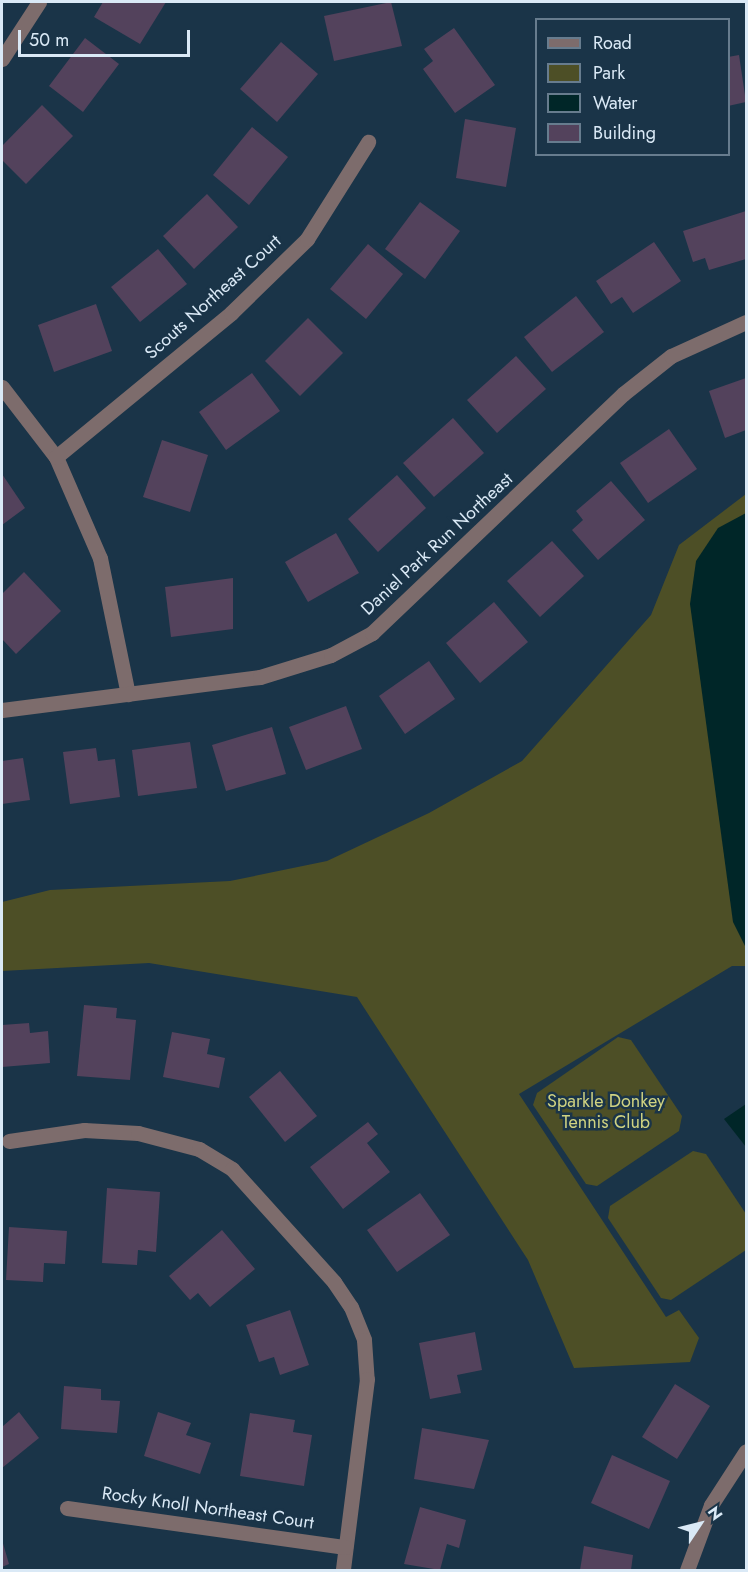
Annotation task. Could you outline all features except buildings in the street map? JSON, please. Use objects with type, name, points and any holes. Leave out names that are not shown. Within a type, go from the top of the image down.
[{"type":"street","points":[[2,59],[39,2]]},
{"type":"street","name":"Scouts Northeast Court","points":[[56,457],[231,313],[307,238],[368,142]]},
{"type":"street","name":"Daniel Park Run Northeast","points":[[2,710],[260,677],[331,655],[372,633],[623,394],[671,356],[747,322]]},
{"type":"street","points":[[2,387],[56,457],[100,558],[128,694]]},
{"type":"street","points":[[9,1141],[84,1130],[138,1133],[199,1149],[232,1169],[334,1282],[351,1307],[364,1340],[367,1379],[343,1570]]},
{"type":"street","points":[[687,1570],[711,1505],[747,1451]]},
{"type":"street","name":"Rocky Knoll Northeast Court","points":[[67,1508],[345,1547]]},
{"type":"green space","points":[[746,494],[746,966],[732,966],[519,1094],[666,1317],[679,1310],[699,1338],[690,1362],[574,1368],[528,1260],[357,997],[149,963],[2,971],[2,902],[50,890],[230,881],[327,861],[429,813],[522,761],[651,615],[679,545]]},
{"type":"green space","name":"Sparkle Donkey Tennis Club","points":[[618,1037],[631,1040],[682,1116],[679,1131],[597,1186],[586,1184],[533,1105],[537,1093]]},
{"type":"green space","name":"Sparkle Donkey Tennis Club","points":[[693,1151],[706,1154],[746,1214],[746,1250],[671,1300],[661,1298],[608,1218],[610,1206]]},
{"type":"water","points":[[746,513],[746,948],[733,922],[690,604],[696,561],[718,528]]},
{"type":"water","points":[[746,1104],[746,1147],[724,1119]]}]
